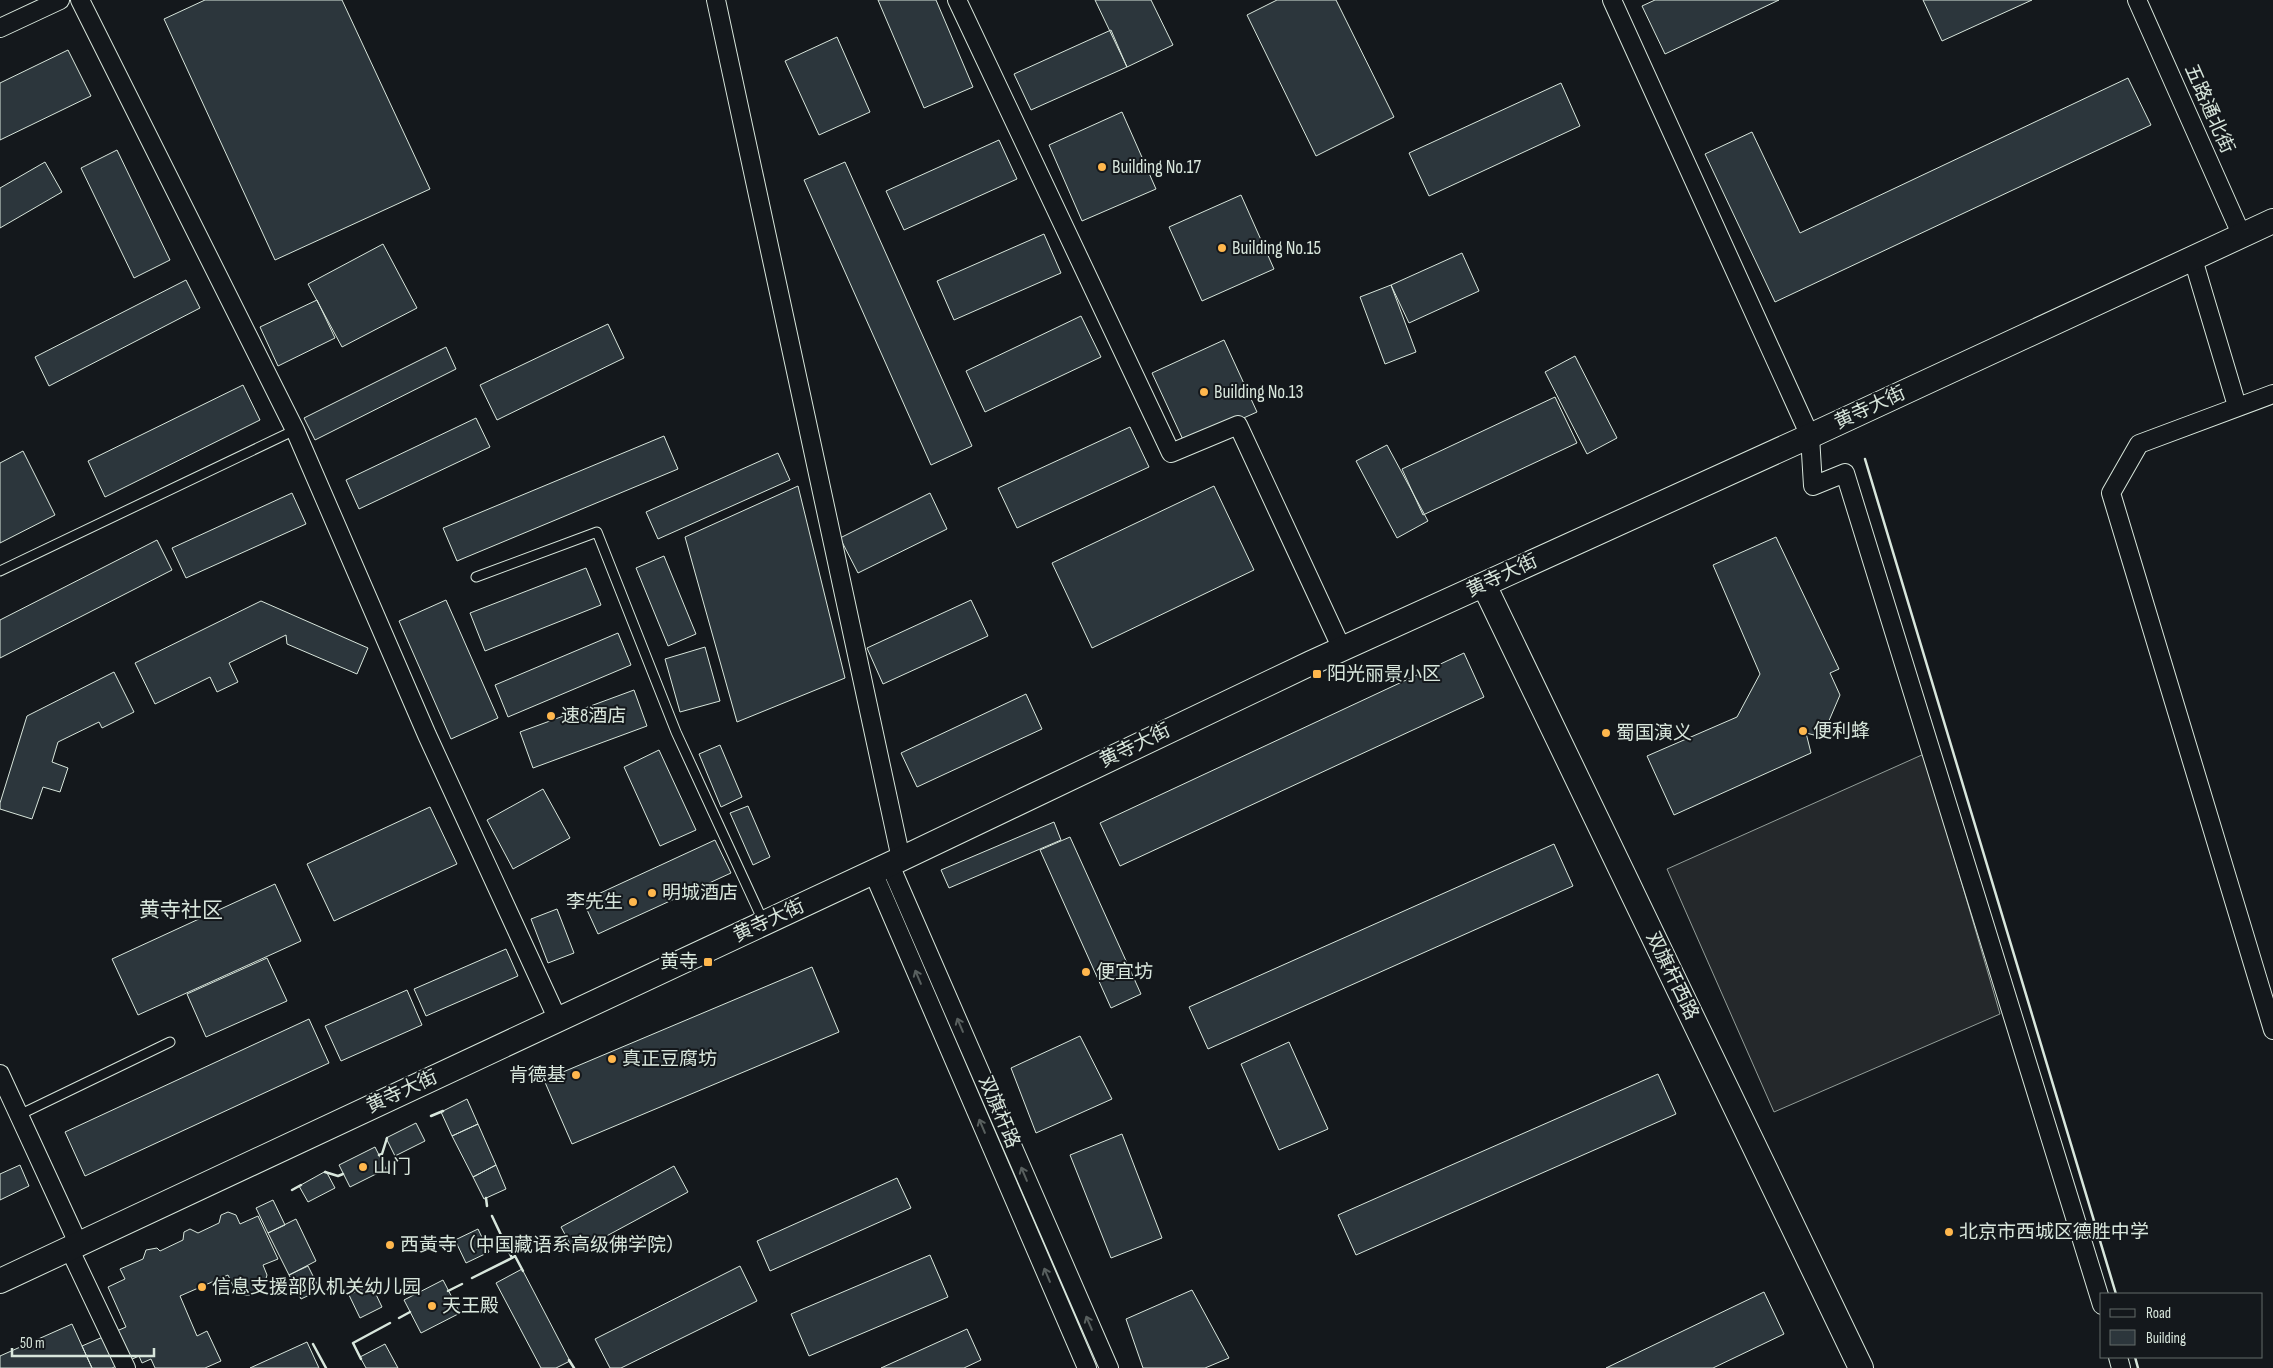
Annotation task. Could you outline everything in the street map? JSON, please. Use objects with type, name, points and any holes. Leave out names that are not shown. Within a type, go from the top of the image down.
[{"type":"street","points":[[0,28],[60,0]]},
{"type":"street","points":[[80,0],[295,430],[427,735],[558,1020]]},
{"type":"street","points":[[716,0],[888,866],[1108,1368]]},
{"type":"street","points":[[957,0],[1171,454],[1238,425],[1342,649]]},
{"type":"street","points":[[1612,0],[1810,436],[1814,486],[1845,473],[2100,1299]]},
{"type":"street","name":"五路通北街","points":[[2137,0],[2242,236]]},
{"type":"street","name":"黄寺大街","points":[[0,1280],[888,866],[1179,725],[1342,649],[1810,436],[2273,221]]},
{"type":"street","points":[[2193,259],[2237,406]]},
{"type":"street","points":[[2273,394],[2139,444],[2111,493],[2273,1030]]},
{"type":"street","name":"双旗杆西路","points":[[1484,585],[1860,1368]]},
{"type":"street","name":"双旗杆路","points":[[888,866],[1087,1368]]},
{"type":"street","points":[[0,1074],[126,1368]]},
{"type":"lane","points":[[0,571],[295,430]]},
{"type":"lane","points":[[476,577],[597,532],[676,732],[764,923]]},
{"type":"lane","points":[[19,1116],[170,1042]]},
{"type":"shaded area","points":[[1924,754],[2000,1014],[1774,1112],[1667,869]]},
{"type":"building","points":[[205,0],[342,0],[430,189],[275,260],[164,19]]},
{"type":"building","points":[[878,0],[936,0],[973,87],[924,108]]},
{"type":"building","points":[[1095,0],[1151,0],[1173,45],[1127,67]]},
{"type":"building","points":[[1277,0],[1336,0],[1394,117],[1316,156],[1247,15]]},
{"type":"building","points":[[1655,0],[1779,0],[1665,54],[1642,6]]},
{"type":"building","points":[[1923,0],[2032,0],[1942,41]]},
{"type":"building","points":[[1111,30],[1127,67],[1031,110],[1014,74]]},
{"type":"building","points":[[837,37],[870,112],[819,135],[785,61]]},
{"type":"building","points":[[68,50],[91,96],[0,140],[0,83]]},
{"type":"building","points":[[2128,78],[2151,125],[1775,302],[1705,154],[1752,132],[1800,233]]},
{"type":"building","points":[[1561,83],[1580,126],[1429,196],[1409,153]]},
{"type":"building","name":"Building No.17","points":[[1122,112],[1156,189],[1082,221],[1049,145]]},
{"type":"building","points":[[999,140],[1017,179],[904,230],[886,191]]},
{"type":"building","points":[[117,150],[170,260],[134,278],[81,168]]},
{"type":"building","points":[[45,162],[62,192],[0,228],[0,188]]},
{"type":"building","points":[[845,162],[972,446],[931,465],[804,180]]},
{"type":"building","name":"Building No.15","points":[[1241,195],[1274,269],[1202,301],[1169,227]]},
{"type":"building","points":[[1044,234],[1061,273],[954,320],[937,281]]},
{"type":"building","points":[[383,244],[417,308],[342,347],[308,284]]},
{"type":"building","points":[[1462,253],[1479,291],[1409,323],[1391,285]]},
{"type":"building","points":[[186,280],[200,308],[49,386],[35,357]]},
{"type":"building","points":[[1391,285],[1416,352],[1385,364],[1360,297]]},
{"type":"building","points":[[317,300],[335,338],[278,366],[260,327]]},
{"type":"building","points":[[1081,316],[1101,357],[985,412],[966,371]]},
{"type":"building","points":[[608,324],[624,358],[497,420],[480,385]]},
{"type":"building","name":"Building No.13","points":[[1224,340],[1257,412],[1185,444],[1152,373]]},
{"type":"building","points":[[446,347],[456,369],[315,440],[304,418]]},
{"type":"building","points":[[1575,356],[1617,438],[1587,454],[1545,372]]},
{"type":"building","points":[[243,385],[260,420],[105,497],[88,461]]},
{"type":"building","points":[[1555,397],[1577,443],[1423,515],[1402,469]]},
{"type":"building","points":[[476,418],[490,447],[359,509],[346,480]]},
{"type":"building","points":[[1130,427],[1149,467],[1017,528],[998,488]]},
{"type":"building","points":[[664,436],[678,469],[457,561],[443,528]]},
{"type":"building","points":[[1387,445],[1428,521],[1397,538],[1356,461]]},
{"type":"building","points":[[23,451],[55,515],[0,543],[0,463]]},
{"type":"building","points":[[778,453],[790,480],[658,539],[646,512]]},
{"type":"building","points":[[798,486],[845,678],[737,722],[685,537]]},
{"type":"building","points":[[1214,486],[1254,570],[1092,648],[1052,563]]},
{"type":"building","points":[[292,493],[306,524],[186,578],[172,548]]},
{"type":"building","points":[[930,493],[947,529],[858,573],[840,538]]},
{"type":"building","points":[[1776,537],[1839,669],[1830,673],[1840,695],[1822,737],[1806,733],[1811,753],[1674,815],[1647,756],[1737,717],[1760,674],[1713,565]]},
{"type":"building","points":[[157,540],[172,570],[0,658],[0,620]]},
{"type":"building","points":[[664,556],[696,634],[668,646],[636,568]]},
{"type":"building","points":[[586,568],[601,605],[485,651],[470,613]]},
{"type":"building","points":[[446,600],[498,718],[451,739],[399,621]]},
{"type":"building","points":[[971,600],[988,636],[883,684],[867,648]]},
{"type":"building","points":[[261,601],[368,648],[357,674],[287,644],[286,635],[229,663],[238,682],[217,692],[210,677],[155,704],[135,663]]},
{"type":"building","points":[[618,633],[631,665],[508,717],[495,685]]},
{"type":"building","points":[[705,647],[720,701],[680,712],[665,659]]},
{"type":"building","points":[[1464,653],[1484,697],[1120,866],[1100,823]]},
{"type":"building","points":[[114,672],[134,712],[102,728],[99,722],[58,742],[52,762],[68,768],[60,792],[43,787],[32,819],[0,809],[0,803],[27,716]]},
{"type":"building","points":[[634,690],[647,726],[533,768],[520,732]]},
{"type":"building","points":[[1026,694],[1042,729],[917,787],[901,753]]},
{"type":"building","points":[[720,745],[742,797],[721,807],[699,754]]},
{"type":"building","points":[[659,750],[696,830],[660,846],[624,767]]},
{"type":"building","points":[[543,789],[570,838],[513,869],[487,820]]},
{"type":"building","points":[[748,806],[770,857],[753,865],[730,813]]},
{"type":"building","points":[[430,807],[457,864],[334,921],[307,864]]},
{"type":"building","points":[[1054,822],[1061,840],[949,888],[941,870]]},
{"type":"building","points":[[1070,837],[1141,994],[1111,1008],[1040,850]]},
{"type":"building","points":[[715,840],[731,873],[598,934],[583,901]]},
{"type":"building","points":[[1554,844],[1573,886],[1208,1049],[1189,1007]]},
{"type":"building","points":[[275,884],[301,941],[138,1015],[112,959]]},
{"type":"building","points":[[557,909],[574,953],[548,963],[531,919]]},
{"type":"building","points":[[506,949],[518,976],[426,1016],[414,989]]},
{"type":"building","points":[[267,958],[287,1001],[206,1037],[187,994]]},
{"type":"building","points":[[812,967],[839,1032],[572,1144],[544,1080]]},
{"type":"building","points":[[407,990],[422,1025],[341,1061],[325,1026]]},
{"type":"building","points":[[309,1019],[329,1063],[85,1176],[65,1132]]},
{"type":"building","points":[[1080,1036],[1112,1099],[1036,1133],[1011,1068]]},
{"type":"building","points":[[1289,1042],[1328,1129],[1279,1150],[1241,1064]]},
{"type":"building","points":[[1658,1074],[1676,1114],[1356,1255],[1338,1215]]},
{"type":"building","points":[[467,1099],[478,1124],[452,1136],[441,1112]]},
{"type":"building","points":[[416,1123],[425,1141],[395,1156],[386,1138]]},
{"type":"building","points":[[478,1124],[496,1165],[473,1177],[452,1136]]},
{"type":"building","points":[[1122,1134],[1162,1238],[1111,1258],[1070,1155]]},
{"type":"building","name":"山门","points":[[375,1147],[386,1169],[350,1187],[339,1165]]},
{"type":"building","points":[[20,1165],[29,1186],[0,1200],[0,1174]]},
{"type":"building","points":[[496,1165],[506,1189],[484,1199],[473,1177]]},
{"type":"building","points":[[674,1166],[688,1192],[575,1253],[561,1227]]},
{"type":"building","points":[[326,1171],[335,1188],[308,1202],[299,1186]]},
{"type":"building","points":[[897,1178],[911,1208],[770,1271],[757,1241]]},
{"type":"building","points":[[273,1200],[285,1225],[268,1233],[256,1208]]},
{"type":"building","points":[[228,1212],[236,1215],[240,1224],[258,1216],[278,1259],[263,1265],[267,1275],[265,1282],[262,1287],[250,1295],[243,1295],[235,1290],[228,1275],[180,1296],[197,1336],[207,1331],[221,1361],[205,1368],[155,1368],[151,1359],[142,1363],[139,1356],[112,1368],[92,1368],[82,1346],[126,1327],[108,1287],[125,1279],[120,1269],[143,1259],[146,1250],[157,1248],[160,1251],[183,1240],[184,1232],[190,1229],[198,1233],[219,1223],[221,1215]]},
{"type":"building","points":[[296,1219],[316,1261],[289,1275],[268,1233]]},
{"type":"building","points":[[478,1229],[489,1252],[466,1263],[455,1240]]},
{"type":"building","points":[[930,1255],[948,1297],[809,1356],[791,1314]]},
{"type":"building","points":[[308,1266],[320,1290],[301,1299],[289,1275]]},
{"type":"building","points":[[740,1266],[757,1301],[621,1368],[610,1368],[595,1339]]},
{"type":"building","points":[[522,1269],[570,1361],[556,1368],[541,1368],[496,1283]]},
{"type":"building","name":"天王殿","points":[[443,1280],[460,1313],[421,1333],[404,1300]]},
{"type":"building","points":[[371,1284],[382,1307],[360,1318],[349,1295]]},
{"type":"building","points":[[1192,1290],[1229,1358],[1205,1368],[1143,1368],[1126,1319]]},
{"type":"building","points":[[1764,1292],[1784,1334],[1713,1368],[1606,1368]]},
{"type":"building","points":[[72,1324],[92,1368],[0,1368],[0,1356]]},
{"type":"building","points":[[967,1329],[981,1360],[964,1368],[881,1368]]},
{"type":"building","points":[[307,1342],[319,1368],[250,1368]]},
{"type":"building","points":[[385,1344],[398,1368],[366,1368],[360,1357]]},
{"type":"wall","points":[[1865,459],[2116,1293]]},
{"type":"wall","points":[[431,1116],[443,1111]]},
{"type":"wall","points":[[379,1155],[382,1154],[387,1138]]},
{"type":"wall","points":[[325,1172],[338,1176],[343,1174]]},
{"type":"wall","points":[[292,1190],[301,1185]]},
{"type":"wall","points":[[486,1198],[487,1206]]},
{"type":"wall","points":[[472,1278],[512,1258],[492,1216]]},
{"type":"wall","points":[[512,1258],[515,1256],[523,1271]]},
{"type":"wall","points":[[448,1291],[462,1284]]},
{"type":"wall","points":[[399,1318],[410,1312]]},
{"type":"wall","points":[[361,1359],[353,1343],[390,1323]]},
{"type":"wall","points":[[313,1344],[326,1368]]},
{"type":"wall","points":[[2135,1358],[2138,1368]]},
{"type":"wall","points":[[569,1360],[574,1368]]},
{"type":"place","name":"Building No.17","points":[[1102,167]]},
{"type":"place","name":"Building No.15","points":[[1222,248]]},
{"type":"place","name":"Building No.13","points":[[1204,392]]},
{"type":"place","name":"阳光丽景小区","points":[[1317,674]]},
{"type":"place","name":"速8酒店","points":[[551,716]]},
{"type":"place","name":"便利蜂","points":[[1803,731]]},
{"type":"place","name":"蜀国演义","points":[[1606,733]]},
{"type":"place","name":"明城酒店","points":[[652,893]]},
{"type":"place","name":"李先生","points":[[633,902]]},
{"type":"place","name":"黄寺","points":[[708,962]]},
{"type":"place","name":"便宜坊","points":[[1086,972]]},
{"type":"place","name":"真正豆腐坊","points":[[612,1059]]},
{"type":"place","name":"肯德基","points":[[576,1075]]},
{"type":"place","name":"山门","points":[[363,1167]]},
{"type":"place","name":"北京市西城区德胜中学","points":[[1949,1232]]},
{"type":"place","name":"西黃寺（中国藏语系高级佛学院）","points":[[390,1245]]},
{"type":"place","name":"信息支援部队机关幼儿园","points":[[202,1287]]},
{"type":"place","name":"天王殿","points":[[432,1306]]},
{"type":"district","name":"黄寺社区","points":[[181,910]]}]
